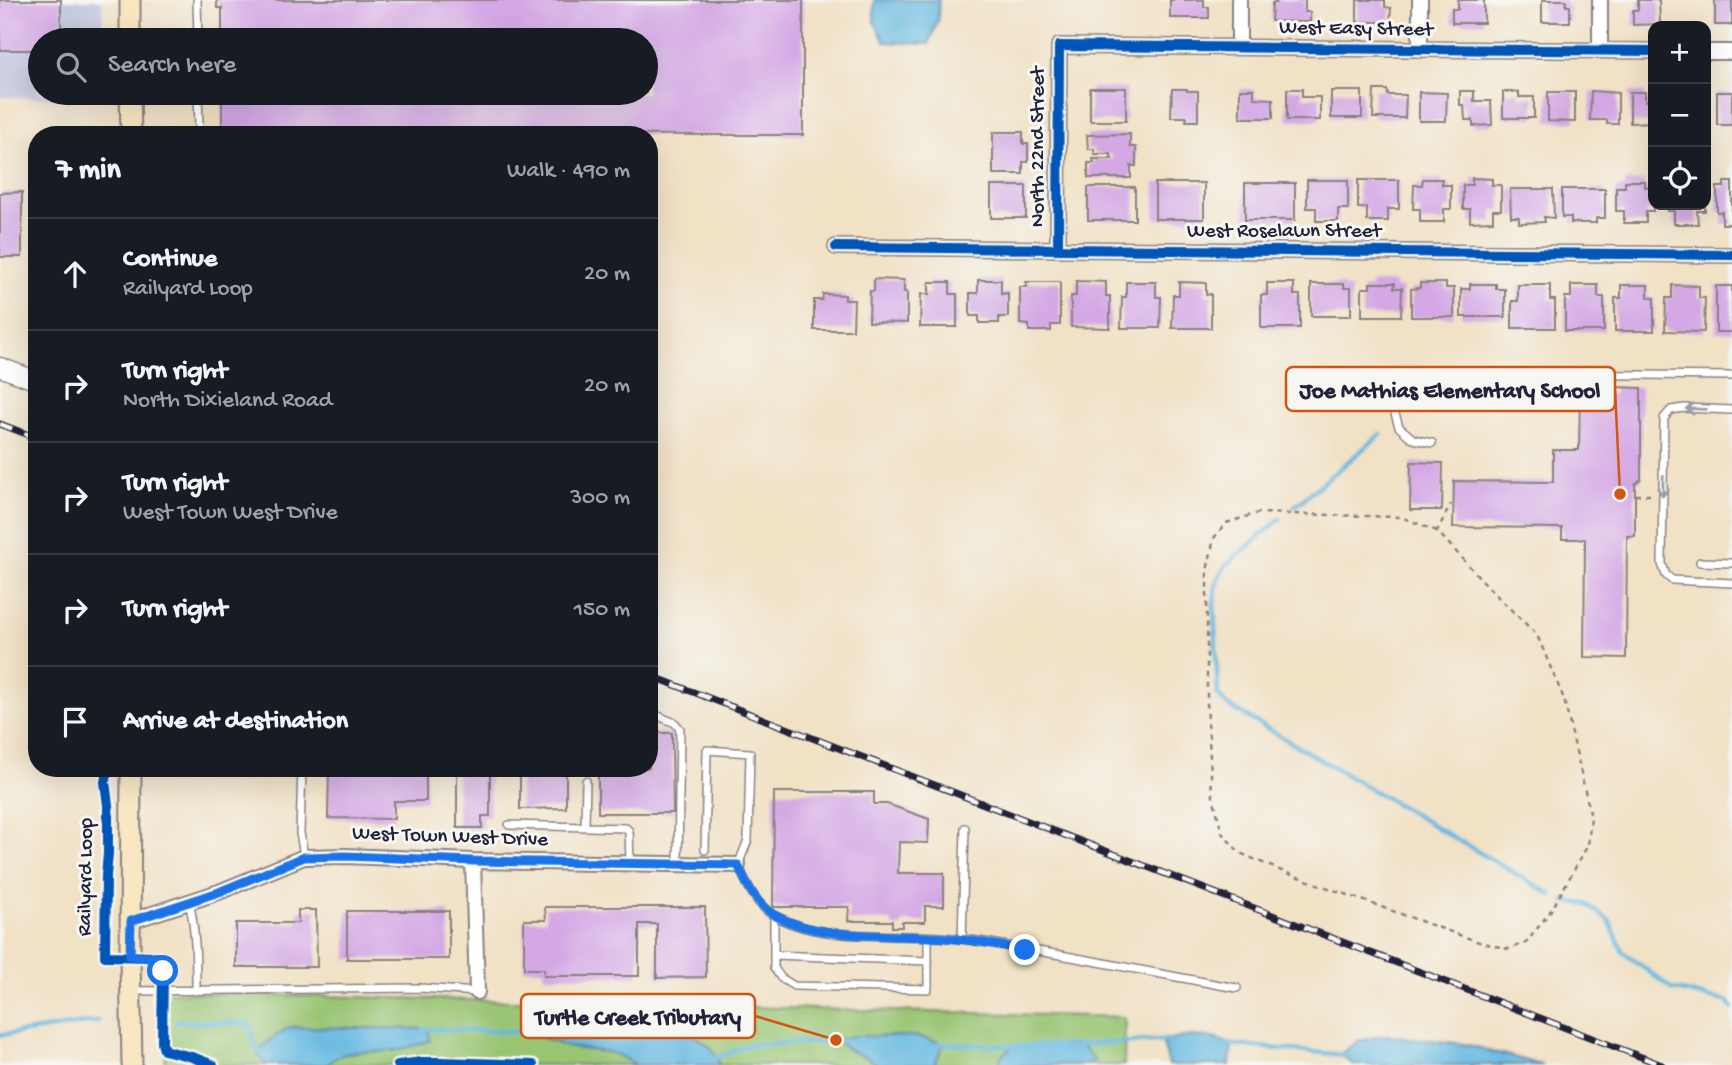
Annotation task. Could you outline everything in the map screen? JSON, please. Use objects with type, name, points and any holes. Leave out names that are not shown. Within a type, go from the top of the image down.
[{"type":"main road","points":[[130,0],[130,28]]},
{"type":"main road","points":[[131,105],[131,126]]},
{"type":"main road","points":[[131,777],[132,1065]]},
{"type":"street","points":[[1239,0],[1239,47]]},
{"type":"street","points":[[1420,0],[1420,50]]},
{"type":"street","points":[[1600,0],[1600,51]]},
{"type":"street","name":"West Easy Street","points":[[1059,46],[1648,51]]},
{"type":"street","name":"North 22nd Street","points":[[1058,249],[1059,46]]},
{"type":"street","points":[[1711,52],[1732,52]]},
{"type":"street","name":"West Roselawn Street","points":[[836,247],[1732,255]]},
{"type":"street","points":[[0,367],[28,378]]},
{"type":"street","name":"West Town West Drive","points":[[131,921],[219,892],[304,857],[738,865]]},
{"type":"street","points":[[473,861],[478,992]]},
{"type":"lane","points":[[197,0],[198,28]]},
{"type":"lane","points":[[198,105],[199,126]]},
{"type":"lane","points":[[1420,373],[1403,380],[1396,396],[1395,414],[1399,428],[1413,439],[1432,443]]},
{"type":"lane","points":[[1545,374],[1732,376]]},
{"type":"lane","points":[[1732,410],[1684,408],[1671,410],[1664,418],[1662,565],[1666,575],[1672,580],[1732,583]]},
{"type":"lane","points":[[1700,562],[1732,562]]},
{"type":"lane","points":[[658,716],[675,723],[680,729],[678,864]]},
{"type":"lane","points":[[705,850],[707,750],[750,753],[748,840],[738,865],[748,889],[774,915],[803,926],[838,933],[962,939],[1237,988]]},
{"type":"lane","points":[[302,777],[300,833],[304,857]]},
{"type":"lane","points":[[585,826],[586,781]]},
{"type":"lane","points":[[509,825],[626,828],[629,831],[630,863]]},
{"type":"lane","points":[[962,939],[965,828]]},
{"type":"lane","points":[[189,901],[196,945],[196,990]]},
{"type":"lane","points":[[774,915],[774,968],[781,978],[794,986],[928,989],[928,937]]},
{"type":"lane","points":[[774,955],[928,961]]},
{"type":"lane","points":[[131,991],[420,988],[478,992]]},
{"type":"path","points":[[1635,495],[1654,495]]},
{"type":"path","points":[[1437,531],[1451,504]]},
{"type":"path","points":[[1258,513],[1401,517],[1437,531],[1537,635],[1564,699],[1591,817],[1588,845],[1552,909],[1526,943],[1508,949],[1479,942],[1284,873],[1240,853],[1222,833],[1212,792],[1207,571],[1214,538],[1226,523],[1258,513]]},
{"type":"shaded area","points":[[0,0],[102,0],[103,28],[28,28],[28,97],[0,97]]},
{"type":"green space","points":[[166,992],[1125,1017],[1124,1065],[165,1065]]},
{"type":"water","points":[[874,0],[939,0],[938,20],[929,44],[885,42],[874,21]]},
{"type":"water","points":[[541,1025],[643,1026],[688,1030],[710,1047],[718,1057],[719,1065],[636,1065],[614,1053],[567,1047],[528,1032]]},
{"type":"water","points":[[290,1027],[428,1029],[430,1041],[397,1050],[343,1054],[327,1065],[266,1065],[257,1052]]},
{"type":"water","points":[[1386,1035],[1464,1044],[1543,1065],[1354,1065],[1340,1054],[1358,1041]]},
{"type":"water","points":[[853,1036],[915,1036],[944,1044],[934,1065],[878,1065],[847,1049],[836,1040]]},
{"type":"water","points":[[1193,1036],[1232,1044],[1230,1065],[1169,1065],[1162,1040]]},
{"type":"water","points":[[1081,1045],[1095,1061],[1081,1065],[999,1065],[1001,1056],[1013,1046]]},
{"type":"building","points":[[0,0],[61,0],[61,28],[28,28],[28,50],[0,50]]},
{"type":"building","points":[[217,0],[803,0],[803,135],[658,135],[658,126],[222,126],[222,105],[658,105],[658,28],[222,28],[222,8],[217,8]]},
{"type":"building","points":[[1170,0],[1204,0],[1204,7],[1209,7],[1209,18],[1170,18]]},
{"type":"building","points":[[1276,0],[1305,0],[1305,12],[1310,12],[1310,22],[1271,21],[1272,3],[1276,3]]},
{"type":"building","points":[[1357,0],[1385,0],[1385,7],[1391,8],[1390,22],[1357,22]]},
{"type":"building","points":[[1458,0],[1484,0],[1484,23],[1452,23],[1452,9],[1458,9]]},
{"type":"building","points":[[1542,0],[1566,0],[1566,6],[1570,6],[1570,22],[1542,22]]},
{"type":"building","points":[[1638,0],[1659,0],[1660,21],[1633,25],[1633,10],[1638,10]]},
{"type":"building","points":[[1715,0],[1732,0],[1732,25],[1715,25]]},
{"type":"building","points":[[1090,88],[1126,88],[1126,121],[1090,121]]},
{"type":"building","points":[[1172,89],[1198,91],[1198,121],[1186,121],[1187,117],[1171,117]]},
{"type":"building","points":[[1240,89],[1254,89],[1254,98],[1273,99],[1273,118],[1240,118]]},
{"type":"building","points":[[1287,89],[1302,89],[1302,97],[1320,97],[1320,120],[1287,120]]},
{"type":"building","points":[[1374,90],[1387,90],[1388,95],[1406,95],[1405,118],[1373,118]]},
{"type":"building","points":[[1331,91],[1362,91],[1362,118],[1331,118]]},
{"type":"building","points":[[1460,91],[1474,91],[1474,101],[1491,101],[1492,125],[1473,126],[1473,120],[1465,120],[1464,105],[1460,105]]},
{"type":"building","points":[[1591,91],[1618,93],[1618,124],[1607,124],[1607,120],[1590,120]]},
{"type":"building","points":[[1419,92],[1447,93],[1446,121],[1419,121]]},
{"type":"building","points":[[1503,92],[1519,92],[1519,97],[1534,97],[1534,118],[1503,118]]},
{"type":"building","points":[[1548,92],[1575,92],[1575,122],[1548,121]]},
{"type":"building","points":[[1630,92],[1645,92],[1648,122],[1630,123]]},
{"type":"building","points":[[1717,92],[1732,92],[1732,125],[1717,125]]},
{"type":"building","points":[[993,132],[1023,132],[1023,144],[1028,144],[1028,162],[1023,162],[1023,174],[993,174]]},
{"type":"building","points":[[1130,134],[1130,147],[1136,147],[1136,166],[1131,166],[1131,178],[1088,178],[1088,163],[1094,163],[1093,159],[1112,159],[1111,154],[1094,154],[1094,149],[1088,149],[1087,135]]},
{"type":"building","points":[[1472,178],[1492,179],[1492,185],[1501,185],[1501,210],[1493,210],[1493,221],[1470,222],[1470,209],[1463,209],[1463,185],[1472,185]]},
{"type":"building","points":[[1423,179],[1442,179],[1442,185],[1451,185],[1451,209],[1444,209],[1444,222],[1420,222],[1420,209],[1413,209],[1414,185],[1422,185]]},
{"type":"building","points":[[1307,180],[1348,180],[1348,209],[1338,209],[1338,221],[1316,221],[1316,208],[1307,208]]},
{"type":"building","points":[[1358,180],[1399,180],[1399,209],[1388,209],[1388,221],[1367,221],[1367,208],[1358,208]]},
{"type":"building","points":[[1625,181],[1645,181],[1645,187],[1648,187],[1648,210],[1653,210],[1646,211],[1646,223],[1624,223],[1624,211],[1616,211],[1616,187],[1625,187]]},
{"type":"building","points":[[1724,182],[1732,182],[1732,224],[1722,224],[1722,212],[1717,212],[1717,187],[1724,187]]},
{"type":"building","points":[[1155,183],[1204,183],[1204,219],[1155,219]]},
{"type":"building","points":[[1245,183],[1295,183],[1295,220],[1245,220]]},
{"type":"building","points":[[991,186],[1026,186],[1026,218],[991,218]]},
{"type":"building","points":[[1088,187],[1135,187],[1135,220],[1088,220]]},
{"type":"building","points":[[1510,189],[1553,189],[1554,218],[1544,217],[1545,222],[1519,223],[1519,217],[1511,217]]},
{"type":"building","points":[[1562,189],[1605,189],[1605,218],[1596,218],[1596,223],[1571,223],[1571,217],[1562,217]]},
{"type":"building","points":[[22,192],[22,257],[0,257],[0,193]]},
{"type":"building","points":[[1705,210],[1697,211],[1698,224],[1674,224],[1674,211],[1667,211]]},
{"type":"building","points":[[874,279],[904,280],[904,292],[907,292],[907,323],[869,322],[870,291],[874,291]]},
{"type":"building","points":[[978,280],[1001,280],[1001,294],[1008,293],[1008,317],[999,317],[999,323],[979,323],[979,316],[970,316],[970,293],[978,293]]},
{"type":"building","points":[[1076,281],[1106,282],[1106,296],[1110,296],[1110,328],[1071,327],[1071,296],[1076,296]]},
{"type":"building","points":[[929,282],[950,282],[950,294],[957,294],[957,327],[920,327],[921,294],[929,294]]},
{"type":"building","points":[[1026,282],[1060,282],[1060,325],[1051,325],[1051,331],[1029,331],[1029,325],[1020,324],[1020,287],[1027,287]]},
{"type":"building","points":[[1126,282],[1156,282],[1156,297],[1161,297],[1160,328],[1121,328],[1122,297],[1126,297]]},
{"type":"building","points":[[1179,282],[1206,283],[1206,295],[1211,294],[1211,328],[1172,328],[1173,295],[1179,295]]},
{"type":"building","points":[[1267,283],[1294,283],[1294,295],[1300,295],[1300,328],[1261,328],[1261,295],[1267,295]]},
{"type":"building","points":[[1370,283],[1395,283],[1394,288],[1402,288],[1401,316],[1362,316],[1362,288],[1370,288]]},
{"type":"building","points":[[1420,283],[1446,283],[1446,288],[1454,288],[1454,317],[1411,317],[1411,289],[1420,288]]},
{"type":"building","points":[[1311,284],[1344,284],[1344,288],[1351,288],[1351,316],[1311,316]]},
{"type":"building","points":[[1470,284],[1496,284],[1496,289],[1505,289],[1505,317],[1461,317],[1461,289],[1470,289]]},
{"type":"building","points":[[1518,285],[1550,285],[1550,300],[1555,300],[1555,328],[1512,328],[1512,301],[1518,301]]},
{"type":"building","points":[[1571,285],[1598,285],[1598,297],[1604,297],[1604,331],[1565,331],[1565,297],[1571,297]]},
{"type":"building","points":[[1621,285],[1648,285],[1648,297],[1654,298],[1654,331],[1615,331],[1615,298],[1621,298]]},
{"type":"building","points":[[1672,285],[1699,286],[1699,298],[1705,298],[1704,332],[1665,331],[1666,298],[1672,298]]},
{"type":"building","points":[[1716,286],[1732,286],[1732,332],[1716,332]]},
{"type":"building","points":[[823,294],[845,295],[845,300],[854,300],[853,330],[814,330],[814,300],[822,300]]},
{"type":"building","points":[[1614,387],[1641,388],[1641,479],[1635,484],[1635,536],[1627,536],[1626,658],[1584,657],[1585,539],[1562,539],[1562,528],[1453,527],[1454,481],[1553,482],[1553,450],[1579,450],[1580,394],[1614,394]]},
{"type":"building","points":[[1411,462],[1443,463],[1442,510],[1410,510]]},
{"type":"building","points":[[658,733],[672,733],[673,813],[598,813],[598,777],[658,777]]},
{"type":"building","points":[[329,777],[426,777],[426,801],[394,801],[394,819],[328,818]]},
{"type":"building","points":[[457,777],[490,777],[490,816],[482,816],[482,828],[457,828]]},
{"type":"building","points":[[520,777],[566,777],[566,808],[520,809]]},
{"type":"building","points":[[774,792],[874,792],[874,804],[887,804],[929,819],[928,843],[899,842],[898,873],[944,873],[944,906],[925,906],[925,922],[902,922],[902,927],[892,927],[892,921],[848,921],[849,907],[773,907]]},
{"type":"building","points":[[545,907],[705,907],[706,977],[657,978],[657,924],[639,924],[639,976],[544,976],[544,969],[524,969],[524,920],[546,920]]},
{"type":"building","points":[[298,910],[316,910],[317,967],[236,967],[236,923],[298,923]]},
{"type":"building","points":[[347,911],[449,911],[449,959],[347,959]]},
{"type":"waterway","points":[[1294,507],[1381,434]]},
{"type":"waterway","points":[[1280,519],[1225,566],[1217,580],[1214,603],[1218,695],[1227,705],[1552,895]]},
{"type":"waterway","points":[[1565,901],[1586,904],[1609,920],[1623,952],[1672,989],[1729,1002],[1732,1008]]},
{"type":"waterway","points":[[0,1035],[98,1021]]},
{"type":"waterway","points":[[176,1021],[249,1024],[257,1052],[263,1051]]},
{"type":"waterway","points":[[424,1029],[531,1032]]},
{"type":"waterway","points":[[938,1044],[1081,1045],[1167,1040]]},
{"type":"waterway","points":[[713,1057],[748,1045],[842,1041]]},
{"type":"waterway","points":[[1228,1044],[1345,1055]]},
{"type":"railway","points":[[0,424],[28,435]]},
{"type":"railway","points":[[658,678],[1662,1065]]},
{"type":"cycle path","points":[[1058,249],[1059,46],[1648,51]]},
{"type":"cycle path","points":[[836,247],[1732,255]]},
{"type":"cycle path","name":"Railyard Loop","points":[[106,777],[108,854],[105,956],[157,957],[157,963],[163,971],[164,1050],[213,1065]]},
{"type":"cycle path","points":[[398,1065],[422,1062],[533,1065]]},
{"type":"place","name":"Joe Mathias Elementary School","points":[[1620,494]]},
{"type":"place","name":"Turtle Creek Tributary","points":[[836,1040]]},
{"type":"route","points":[[163,971],[157,963],[157,957],[130,956],[131,921],[219,892],[304,857],[345,856],[738,865],[748,889],[757,900],[774,915],[803,926],[838,933],[962,939],[1025,950]]}]
